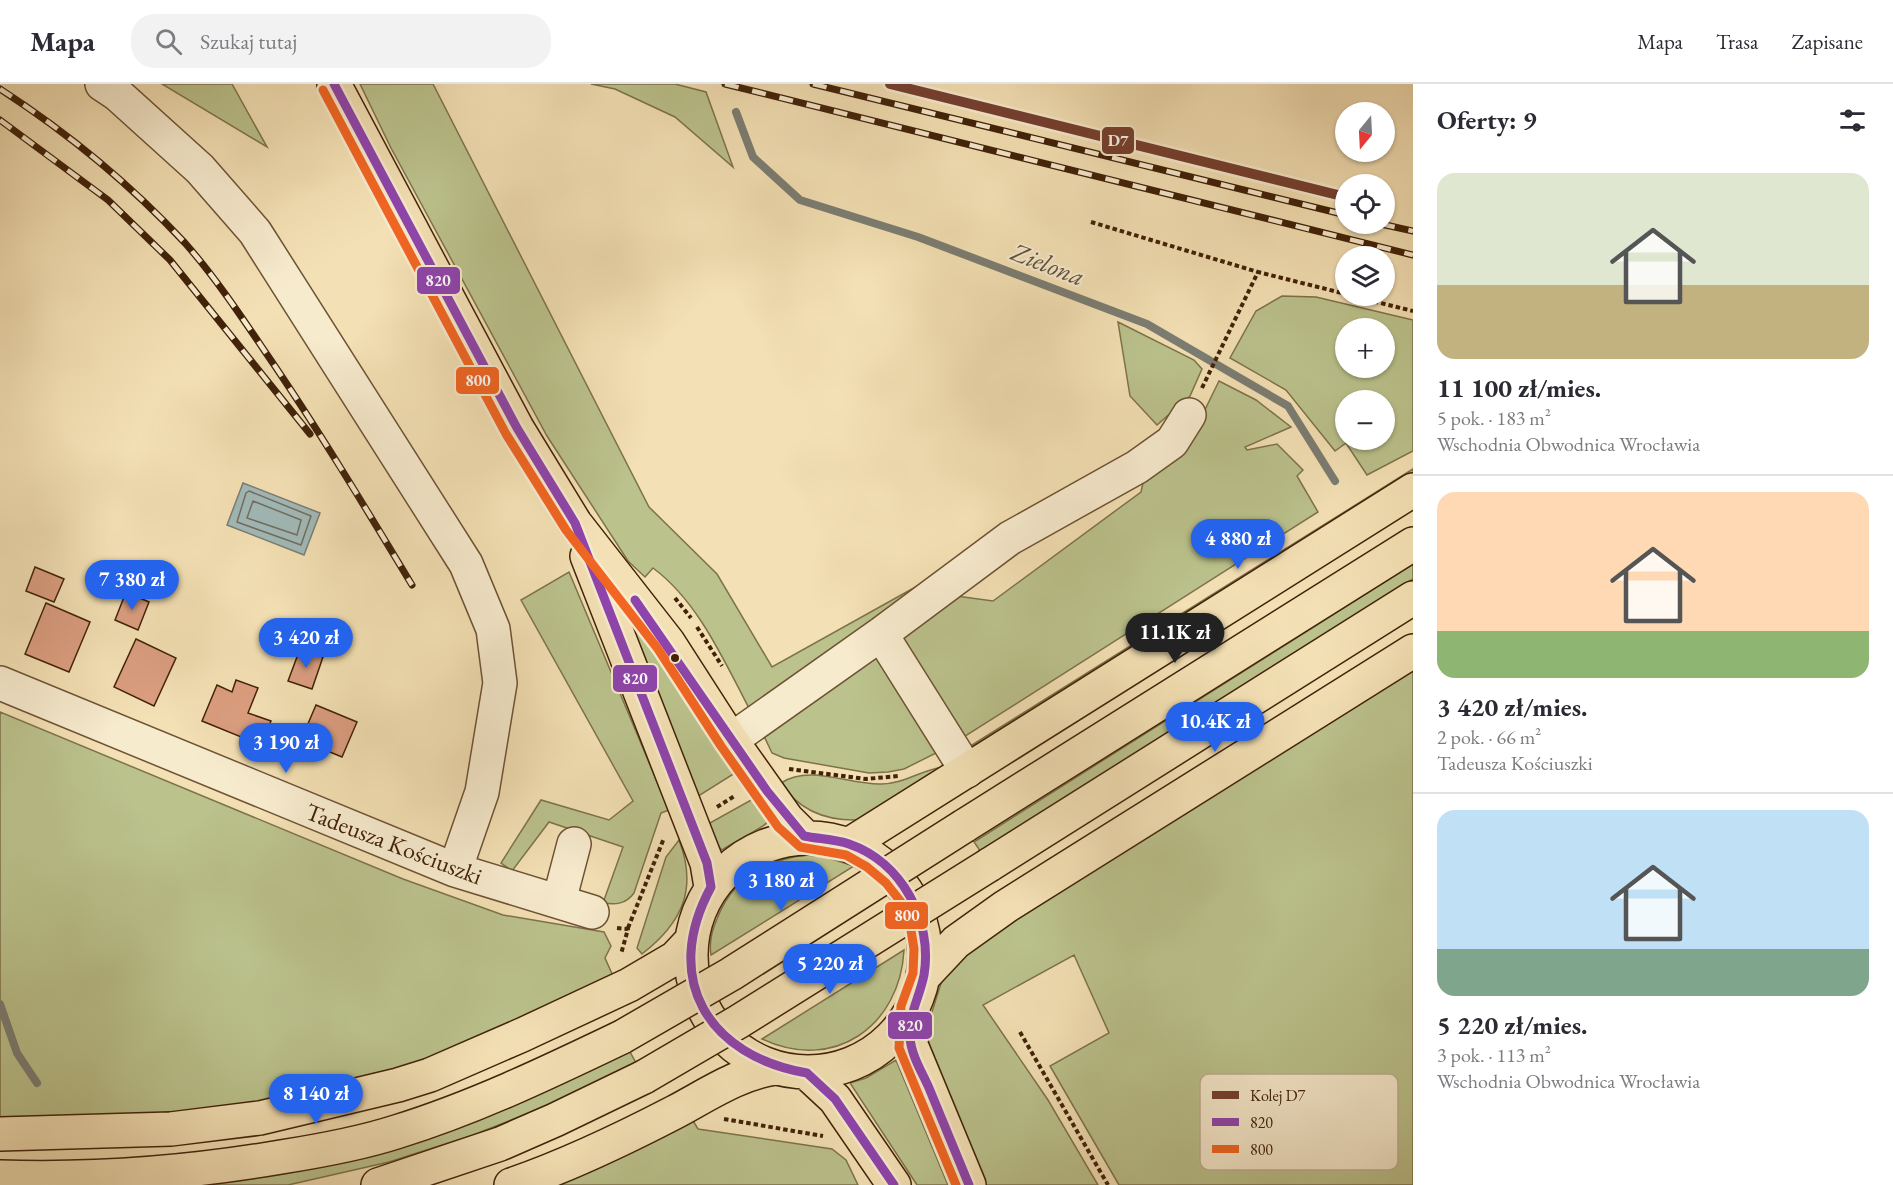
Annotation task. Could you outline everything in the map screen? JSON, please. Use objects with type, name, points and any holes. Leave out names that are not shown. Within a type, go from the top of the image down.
[{"type":"main road","points":[[334,84],[517,428],[575,523],[668,642],[730,740],[787,819],[804,836]]},
{"type":"main road","points":[[850,844],[1413,490]]},
{"type":"main road","points":[[575,523],[692,822],[707,863],[711,887]]},
{"type":"main road","points":[[0,1177],[70,1179],[164,1174],[313,1152],[395,1133],[531,1081],[622,1037],[731,974],[1413,544]]},
{"type":"main road","points":[[378,1185],[500,1144],[644,1077],[772,1001],[1413,598]]},
{"type":"main road","points":[[924,975],[956,942],[1005,907],[1413,651]]},
{"type":"main road","points":[[913,1008],[887,1043],[850,1065],[807,1073],[775,1068],[750,1057],[735,1046],[710,1021],[695,987],[691,970],[690,942],[697,914],[711,887],[736,861],[768,843],[804,836],[850,844],[874,857],[895,874],[911,896],[921,921],[926,948],[924,975],[913,1008],[911,1045],[969,1185]]},
{"type":"main road","points":[[0,1134],[160,1129],[260,1118],[398,1085],[430,1075],[629,985],[675,958],[690,942]]},
{"type":"main road","points":[[511,1185],[535,1177],[672,1113],[749,1072],[775,1068]]},
{"type":"main road","points":[[807,1073],[835,1099],[894,1185]]},
{"type":"street","points":[[102,84],[117,94],[200,169],[255,232],[466,564],[493,629],[500,683],[482,792],[455,870]]},
{"type":"street","points":[[730,740],[881,634],[1010,538],[1146,461],[1172,442],[1189,415]]},
{"type":"street","points":[[881,634],[967,771]]},
{"type":"street","name":"Tadeusza Kościuszki","points":[[0,683],[455,870],[592,912]]},
{"type":"street","points":[[560,901],[574,844]]},
{"type":"path","points":[[1091,222],[1258,272],[1335,291]]},
{"type":"path","points":[[1189,415],[1258,272]]},
{"type":"path","points":[[1393,306],[1413,311]]},
{"type":"path","points":[[592,912],[628,929],[665,836],[692,822],[758,778],[782,768],[866,779],[900,776]]},
{"type":"path","points":[[1020,1032],[1108,1185]]},
{"type":"green space","points":[[162,84],[232,84],[267,147]]},
{"type":"green space","points":[[360,84],[433,84],[649,507],[717,574],[772,667],[955,565],[751,712],[710,634],[684,598],[653,568],[645,577],[628,561],[547,436],[391,148]]},
{"type":"green space","points":[[591,84],[675,84],[706,92],[733,167],[675,117],[615,89]]},
{"type":"green space","points":[[1282,296],[1316,297],[1335,302],[1335,306],[1354,306],[1413,320],[1413,451],[1367,475],[1351,450],[1395,450],[1395,390],[1335,390],[1335,451],[1286,390],[1230,358],[1256,311]]},
{"type":"green space","points":[[1118,322],[1194,360],[1202,369],[1190,396],[1157,425],[1130,396]]},
{"type":"green space","points":[[1219,381],[1256,400],[1291,427],[1245,447],[1247,450],[1277,444],[1303,470],[1297,476],[1318,512],[959,740],[903,642],[903,630],[949,595],[993,601],[1141,492],[1144,478],[1195,430]]},
{"type":"green space","points":[[1413,469],[1413,476],[973,755],[964,750]]},
{"type":"green space","points":[[1413,564],[1413,579],[981,852],[974,842]]},
{"type":"green space","points":[[569,572],[669,810],[661,813],[634,893],[624,902],[616,904],[603,903],[623,847],[549,822],[512,871],[501,863],[541,800],[609,820],[633,801],[521,600]]},
{"type":"green space","points":[[625,610],[735,773],[697,797]]},
{"type":"green space","points":[[883,656],[944,749],[904,769],[869,773],[784,758],[772,753],[761,730],[861,657]]},
{"type":"green space","points":[[1413,666],[1413,1185],[1119,1185],[1050,1066],[1109,1033],[1074,955],[983,1005],[1048,1100],[1098,1185],[986,1185],[925,1034],[943,977],[950,967],[980,943]]},
{"type":"green space","points":[[0,712],[403,879],[503,915],[604,932],[611,946],[605,958],[613,976],[469,1047],[327,1090],[188,1116],[0,1120]]},
{"type":"green space","points":[[943,767],[859,820],[835,819],[814,812],[796,801],[781,783],[804,775],[817,775],[881,784]]},
{"type":"green space","points":[[753,799],[769,821],[722,850],[708,824]]},
{"type":"green space","points":[[679,840],[687,874],[683,904],[667,930],[642,954],[637,948],[666,857]]},
{"type":"green space","points":[[806,855],[822,856],[854,866],[711,955],[712,932],[715,923],[723,905],[741,882],[777,861]]},
{"type":"green space","points":[[904,950],[900,977],[890,1001],[876,1021],[858,1036],[838,1046],[814,1050],[789,1048],[762,1039]]},
{"type":"green space","points":[[629,1050],[636,1063],[555,1103],[473,1135],[389,1162],[288,1185],[203,1185],[372,1155],[481,1119]]},
{"type":"green space","points":[[896,1060],[948,1185],[917,1185],[850,1083],[866,1078]]},
{"type":"green space","points":[[692,1119],[698,1129],[832,1149],[846,1160],[858,1185],[558,1185]]},
{"type":"water","points":[[243,483],[320,513],[304,555],[227,525]]},
{"type":"building","points":[[35,567],[64,579],[54,602],[26,591]]},
{"type":"building","points":[[126,592],[149,602],[138,630],[115,620]]},
{"type":"building","points":[[46,603],[90,622],[69,672],[25,654]]},
{"type":"building","points":[[136,639],[176,658],[154,706],[114,687]]},
{"type":"building","points":[[300,649],[323,657],[312,689],[288,681]]},
{"type":"building","points":[[236,680],[258,688],[248,713],[271,721],[261,745],[202,721],[217,685],[232,692]]},
{"type":"building","points":[[316,705],[357,722],[342,757],[301,740]]},
{"type":"waterway","name":"Zielona","points":[[736,112],[753,157],[800,200],[918,237],[1147,324],[1288,406],[1335,481]]},
{"type":"waterway","points":[[0,1004],[17,1053],[37,1083]]},
{"type":"railway","points":[[725,84],[1413,255]]},
{"type":"railway","points":[[813,84],[1335,212]]},
{"type":"railway","points":[[0,89],[50,123],[97,160],[164,221],[196,256],[285,382],[341,468],[412,585]]},
{"type":"railway","points":[[0,120],[108,200],[170,260],[310,434]]},
{"type":"railway","points":[[1395,227],[1413,231]]},
{"type":"rail line","name":"D7","points":[[890,84],[1335,194]]},
{"type":"transit line","name":"820","points":[[334,84],[517,428],[575,523],[707,863],[711,887]]},
{"type":"transit line","name":"800","points":[[323,90],[506,434],[566,530],[658,649],[721,746],[778,827],[800,847],[846,855],[867,867],[886,883],[901,902],[910,924],[914,949],[913,973],[901,1006],[899,1048],[956,1185]]},
{"type":"transit line","name":"820","points":[[635,600],[767,791],[804,836]]},
{"type":"transit line","name":"820","points":[[804,836],[844,842],[868,853],[884,864],[910,896],[924,934],[926,955],[924,975],[912,1014],[911,1044],[969,1185]]},
{"type":"transit line","name":"820","points":[[711,887],[697,921],[691,952],[693,982],[703,1008],[720,1031],[743,1050],[772,1064],[807,1073]]},
{"type":"transit line","name":"820","points":[[807,1073],[835,1099],[894,1185]]}]
